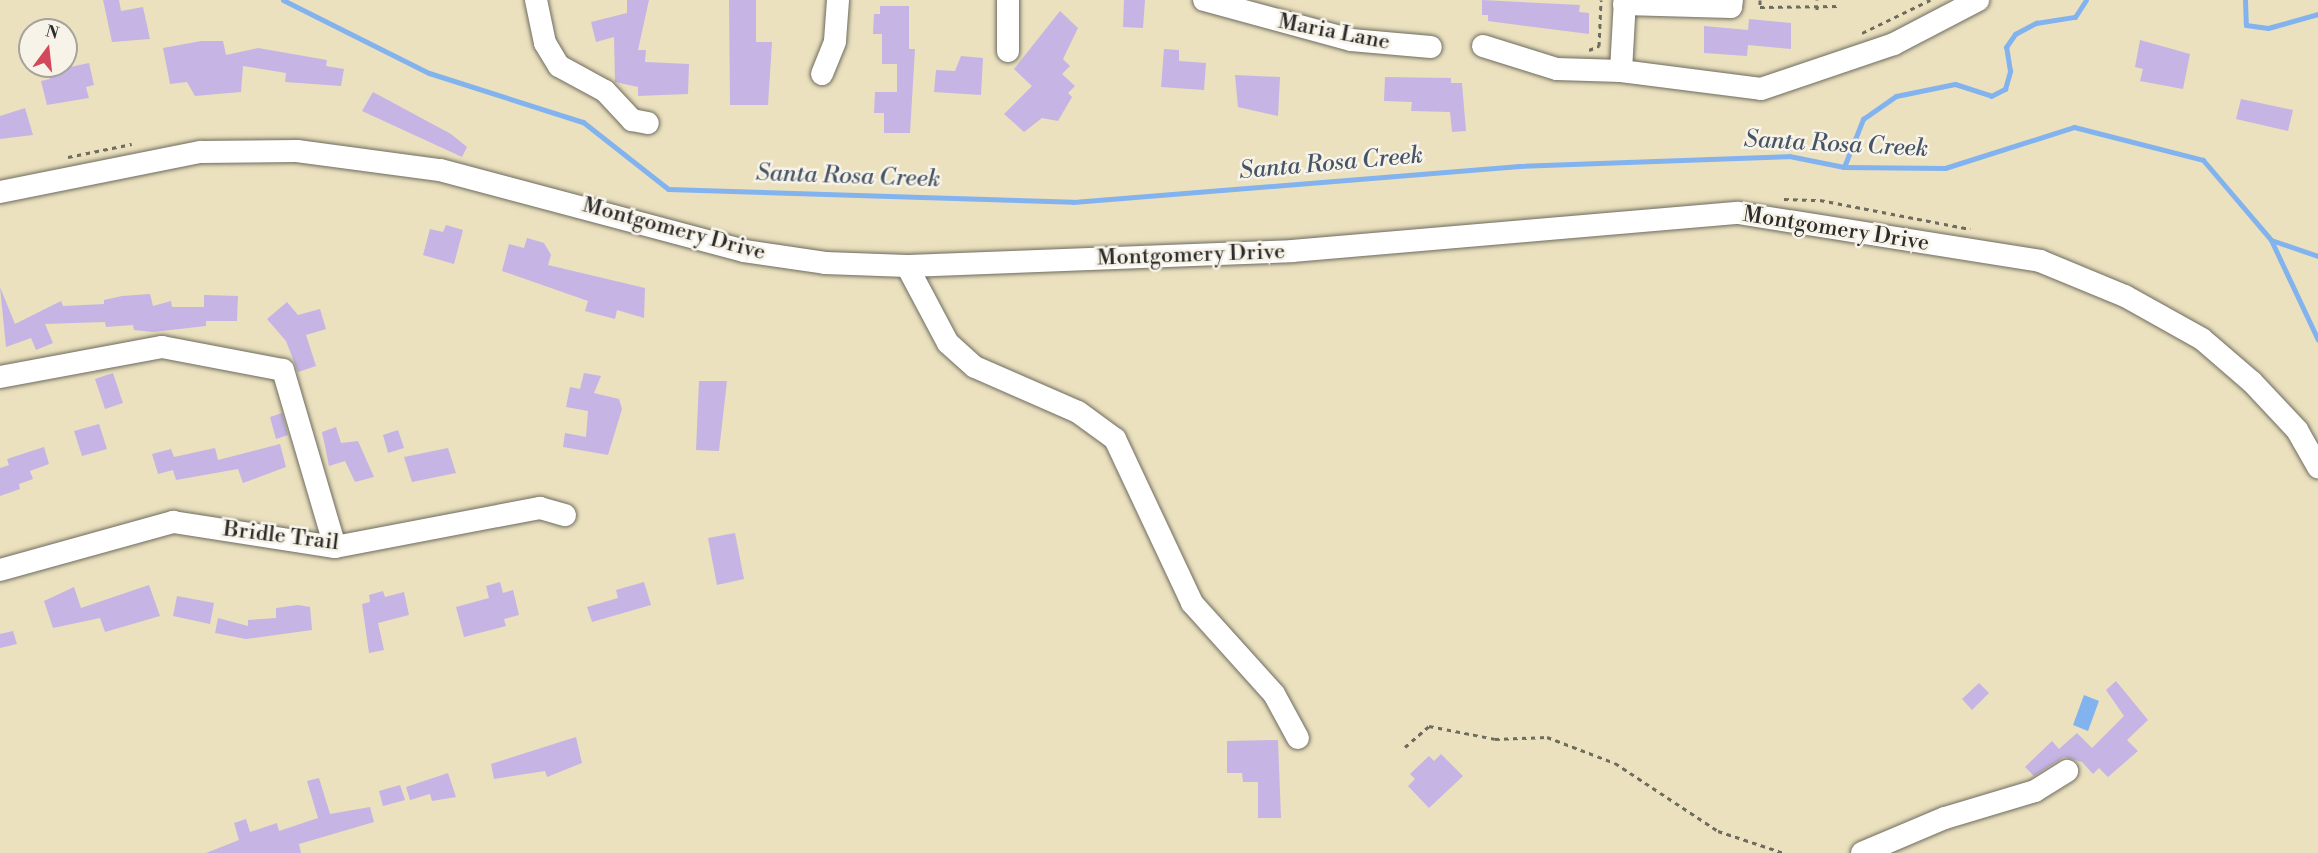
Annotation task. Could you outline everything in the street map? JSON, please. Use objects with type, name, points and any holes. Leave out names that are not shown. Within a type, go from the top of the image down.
[{"type":"street","points":[[536,0],[545,43],[559,66],[604,90],[632,120],[648,123]]},
{"type":"street","points":[[822,74],[835,41],[838,0]]},
{"type":"street","points":[[1008,0],[1008,51]]},
{"type":"street","name":"Maria Lane","points":[[1204,0],[1351,40],[1431,47]]},
{"type":"street","points":[[1621,71],[1624,2],[1731,7],[1732,0]]},
{"type":"street","points":[[1483,46],[1557,69],[1621,71],[1761,89],[1894,45],[1978,0]]},
{"type":"street","name":"Montgomery Drive","points":[[0,192],[201,152],[297,151],[440,170],[744,251],[825,263],[907,266],[1292,251],[1738,213],[2040,261],[2125,296],[2202,339],[2252,382],[2297,430],[2318,467]]},
{"type":"street","points":[[907,266],[948,343],[975,367],[1078,412],[1115,439],[1192,603],[1275,694],[1298,738]]},
{"type":"street","points":[[0,376],[162,347],[282,370],[334,547]]},
{"type":"street","name":"Bridle Trail","points":[[0,570],[173,522],[334,547],[540,508],[565,515]]},
{"type":"street","points":[[1862,853],[1945,818],[2035,790],[2067,771]]},
{"type":"path","points":[[1577,50],[1599,46],[1601,0]]},
{"type":"path","points":[[1760,0],[1760,6],[1817,9],[1839,6]]},
{"type":"path","points":[[1817,0],[1817,9]]},
{"type":"path","points":[[1856,35],[1930,0]]},
{"type":"path","points":[[60,159],[144,142]]},
{"type":"path","points":[[1775,199],[1820,200],[1981,231]]},
{"type":"path","points":[[1405,747],[1429,726],[1495,739],[1547,737],[1615,763],[1718,831],[1784,853]]},
{"type":"water","points":[[2084,695],[2099,701],[2088,731],[2073,725]]},
{"type":"building","points":[[103,0],[119,0],[121,11],[143,7],[150,39],[112,42]]},
{"type":"building","points":[[627,0],[649,0],[638,50],[646,50],[645,62],[689,64],[688,94],[638,96],[638,87],[615,82],[614,37],[596,42],[591,22],[627,13]]},
{"type":"building","points":[[729,0],[756,0],[756,42],[772,42],[768,105],[730,105]]},
{"type":"building","points":[[1124,0],[1145,0],[1143,28],[1123,27]]},
{"type":"building","points":[[1482,0],[1580,5],[1579,12],[1589,13],[1589,34],[1488,21],[1488,15],[1482,15]]},
{"type":"building","points":[[880,6],[909,6],[909,49],[915,49],[910,133],[884,133],[884,113],[874,113],[875,92],[897,92],[897,64],[882,64],[882,34],[873,34],[874,14],[880,14]]},
{"type":"building","points":[[1060,11],[1078,28],[1063,59],[1070,66],[1062,74],[1075,86],[1068,93],[1072,97],[1058,121],[1042,118],[1024,132],[1004,114],[1032,86],[1014,69]]},
{"type":"building","points":[[1749,19],[1791,23],[1791,49],[1748,45],[1747,56],[1704,53],[1704,26],[1748,30]]},
{"type":"building","points":[[2140,40],[2190,54],[2183,89],[2140,81],[2143,69],[2135,67]]},
{"type":"building","points":[[201,41],[223,41],[226,55],[258,48],[327,60],[326,66],[344,69],[341,86],[285,82],[286,73],[243,66],[241,92],[195,96],[187,82],[170,84],[163,48]]},
{"type":"building","points":[[1164,49],[1179,50],[1179,61],[1206,63],[1204,90],[1161,87]]},
{"type":"building","points":[[961,56],[983,58],[981,95],[934,92],[936,70],[955,71]]},
{"type":"building","points":[[89,63],[94,85],[86,87],[89,98],[47,105],[41,81],[50,78],[78,78],[78,65]]},
{"type":"building","points":[[1235,75],[1280,77],[1278,116],[1238,107]]},
{"type":"building","points":[[1385,77],[1451,78],[1451,83],[1462,83],[1466,131],[1452,132],[1450,112],[1411,111],[1412,102],[1384,101]]},
{"type":"building","points":[[373,92],[451,134],[467,147],[462,157],[362,111]]},
{"type":"building","points":[[2241,99],[2293,110],[2288,131],[2236,119]]},
{"type":"building","points":[[25,108],[33,135],[0,139],[0,116]]},
{"type":"building","points":[[446,225],[463,230],[454,264],[423,255],[430,229],[443,232]]},
{"type":"building","points":[[527,238],[544,243],[551,255],[548,265],[645,288],[644,318],[617,310],[615,319],[585,311],[588,301],[502,271],[509,244],[524,248]]},
{"type":"building","points":[[0,287],[15,324],[61,301],[63,306],[104,304],[104,300],[122,296],[150,294],[153,306],[171,301],[172,307],[204,307],[204,295],[238,296],[237,321],[206,321],[206,326],[153,332],[134,330],[133,325],[106,327],[105,322],[45,324],[53,343],[36,350],[31,338],[6,347]]},
{"type":"building","points":[[287,302],[298,315],[320,309],[326,329],[306,335],[316,366],[298,372],[286,341],[267,319]]},
{"type":"building","points":[[113,373],[123,403],[105,409],[95,379]]},
{"type":"building","points":[[584,373],[601,376],[594,393],[619,399],[622,409],[608,455],[563,447],[565,433],[586,437],[588,411],[566,407],[570,387],[580,389]]},
{"type":"building","points":[[699,381],[727,381],[719,451],[696,450]]},
{"type":"building","points":[[282,413],[288,435],[276,439],[270,417]]},
{"type":"building","points":[[99,424],[107,449],[82,456],[74,431]]},
{"type":"building","points":[[336,427],[341,443],[358,441],[374,477],[355,482],[345,461],[329,466],[322,432]]},
{"type":"building","points":[[398,430],[404,448],[388,453],[383,435]]},
{"type":"building","points":[[280,444],[286,467],[243,483],[238,469],[176,480],[173,470],[158,474],[152,454],[171,449],[174,457],[215,448],[218,460]]},
{"type":"building","points":[[44,447],[49,464],[30,471],[33,479],[19,484],[20,489],[0,496],[0,468],[9,465],[7,459]]},
{"type":"building","points":[[448,448],[456,473],[412,482],[404,457]]},
{"type":"building","points":[[735,533],[744,579],[717,585],[708,538]]},
{"type":"building","points":[[500,582],[503,593],[513,590],[519,615],[504,619],[506,626],[464,637],[456,607],[489,598],[486,586]]},
{"type":"building","points":[[644,582],[651,605],[592,622],[587,607],[618,598],[616,590]]},
{"type":"building","points":[[149,585],[160,616],[105,632],[100,618],[53,628],[44,601],[74,587],[81,608]]},
{"type":"building","points":[[383,591],[385,597],[404,592],[409,615],[378,623],[384,650],[369,653],[362,604],[370,602],[369,595]]},
{"type":"building","points":[[177,596],[214,603],[210,624],[173,616]]},
{"type":"building","points":[[298,605],[310,607],[312,630],[246,639],[215,633],[218,618],[248,626],[248,620],[276,618],[276,608]]},
{"type":"building","points":[[13,631],[17,644],[0,648],[0,634]]},
{"type":"building","points":[[2116,681],[2148,720],[2127,740],[2138,751],[2108,777],[2099,768],[2093,774],[2082,762],[2064,757],[2034,776],[2025,767],[2052,741],[2059,749],[2077,733],[2092,748],[2124,716],[2106,690]]},
{"type":"building","points":[[1979,683],[1989,693],[1972,710],[1962,699]]},
{"type":"building","points":[[576,737],[582,763],[547,777],[545,771],[494,779],[491,764]]},
{"type":"building","points":[[1278,740],[1281,818],[1258,818],[1258,782],[1243,782],[1242,773],[1227,773],[1227,741]]},
{"type":"building","points":[[1441,754],[1463,776],[1429,808],[1408,786],[1415,779],[1410,774],[1429,756],[1434,761]]},
{"type":"building","points":[[448,773],[456,797],[432,801],[430,794],[410,800],[406,787]]},
{"type":"building","points":[[319,778],[330,814],[370,807],[374,822],[299,844],[301,853],[206,853],[239,840],[234,823],[246,819],[250,832],[277,823],[279,831],[318,818],[307,781]]},
{"type":"building","points":[[400,785],[405,800],[383,806],[379,791]]},
{"type":"waterway","name":"Santa Rosa Creek","points":[[283,0],[429,73],[583,122],[668,189],[1073,202],[1520,166],[1789,156],[1844,167],[1945,168],[2074,127],[2203,160],[2271,240],[2318,340]]},
{"type":"waterway","points":[[1844,167],[1863,119],[1896,96],[1955,84],[1991,96],[2005,89],[2010,71],[2006,47],[2015,34],[2036,23],[2075,17],[2086,0]]},
{"type":"waterway","points":[[2245,0],[2246,25],[2268,28],[2318,14]]},
{"type":"waterway","points":[[2271,240],[2318,256]]}]
